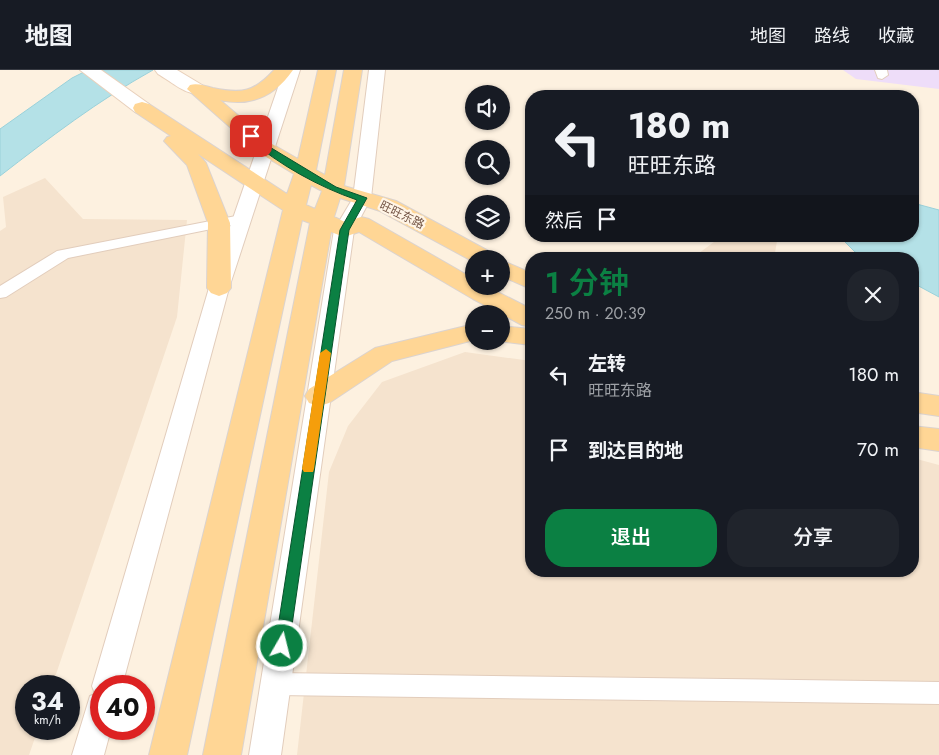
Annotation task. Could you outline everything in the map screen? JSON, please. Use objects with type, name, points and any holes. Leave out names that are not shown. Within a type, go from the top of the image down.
[{"type":"main road","points":[[89,70],[142,108],[196,163],[230,221]]},
{"type":"main road","points":[[164,70],[196,89],[236,99],[258,95],[275,81],[284,70]]},
{"type":"main road","points":[[168,755],[327,70]]},
{"type":"main road","points":[[222,755],[343,224],[333,189],[353,70]]},
{"type":"main road","name":"旺旺东路","points":[[196,89],[265,148],[333,189],[388,206],[469,250]]},
{"type":"main road","name":"旺旺东路","points":[[142,108],[294,208],[343,224],[525,316]]},
{"type":"main road","points":[[510,272],[525,279]]},
{"type":"main road","points":[[319,396],[384,354],[465,334]]},
{"type":"main road","points":[[510,335],[525,336]]},
{"type":"main road","points":[[919,403],[939,406]]},
{"type":"main road","points":[[919,437],[939,440]]},
{"type":"street","points":[[110,675],[218,288],[230,221],[253,182],[292,70]]},
{"type":"street","points":[[265,755],[343,224],[362,198],[377,70]]},
{"type":"street","points":[[0,293],[63,254],[230,221]]},
{"type":"street","points":[[276,684],[939,694]]},
{"type":"street","points":[[88,755],[92,740]]},
{"type":"shaded area","points":[[843,70],[939,70],[939,89],[856,79]]},
{"type":"shaded area","points":[[45,178],[83,219],[187,220],[177,317],[56,675],[15,675],[15,740],[34,740],[29,755],[0,755],[0,231],[6,227],[3,197]]},
{"type":"shaded area","points":[[714,242],[777,242],[775,252],[700,252]]},
{"type":"shaded area","points":[[465,352],[525,360],[525,577],[919,577],[919,460],[939,465],[939,755],[297,755],[329,472],[348,426],[382,382]]},
{"type":"water","points":[[88,70],[153,70],[94,107],[0,176],[0,129],[72,78]]},
{"type":"water","points":[[919,205],[939,210],[939,297],[919,286],[919,252],[855,252],[845,242],[919,242]]},
{"type":"slow traffic","points":[[308,469],[326,353]]},
{"type":"route","points":[[251,136],[265,148],[333,189],[362,198],[344,230],[282,646]]}]
